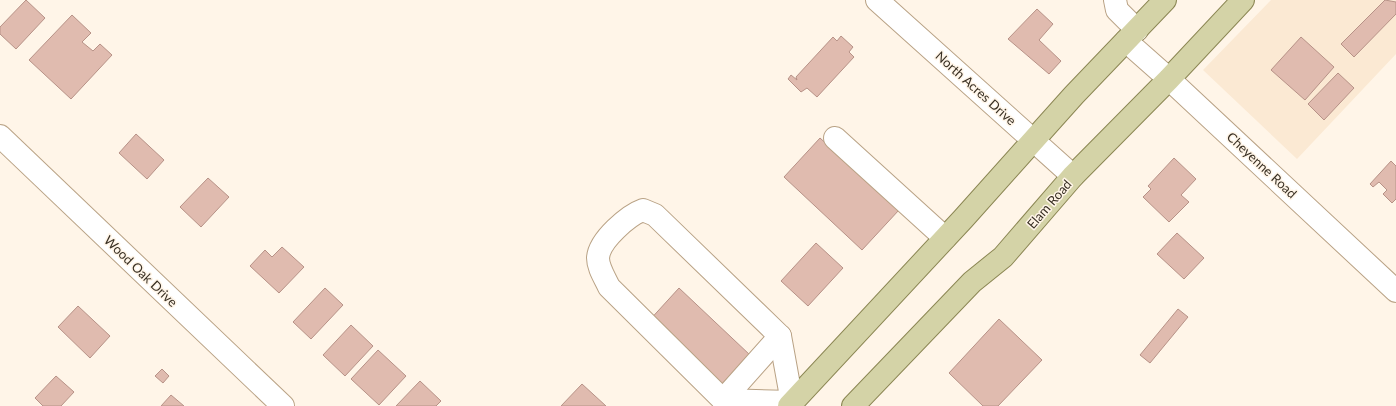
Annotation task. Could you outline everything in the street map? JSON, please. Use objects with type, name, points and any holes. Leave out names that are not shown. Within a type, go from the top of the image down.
[{"type":"main road","points":[[792,405],[1074,95],[1165,0]]},
{"type":"main road","name":"Elam Road","points":[[853,406],[972,282],[1003,257],[1074,176],[1169,79],[1243,0]]},
{"type":"street","name":"North Acres Drive","points":[[878,0],[1074,176]]},
{"type":"street","name":"Cheyenne Road","points":[[1115,0],[1117,10],[1132,36],[1169,79],[1396,291]]},
{"type":"street","name":"Wood Oak Drive","points":[[0,136],[283,406]]},
{"type":"street","points":[[835,138],[945,238]]},
{"type":"street","points":[[643,210],[655,215],[780,336],[792,405],[724,400],[609,287],[601,271],[598,257],[604,243],[614,231],[633,214],[643,210]]},
{"type":"street","points":[[724,400],[780,336]]},
{"type":"shaded area","points":[[1271,0],[1396,0],[1396,54],[1297,159],[1203,70]]},
{"type":"building","points":[[26,0],[45,18],[16,49],[0,34],[0,27]]},
{"type":"building","points":[[1385,0],[1396,2],[1396,14],[1354,57],[1341,44]]},
{"type":"building","points":[[1037,9],[1053,24],[1039,40],[1061,61],[1049,74],[1008,39]]},
{"type":"building","points":[[72,15],[91,33],[82,42],[93,51],[100,44],[112,55],[71,99],[29,60]]},
{"type":"building","points":[[841,36],[853,47],[849,52],[854,57],[817,97],[807,88],[801,92],[788,79],[791,75],[797,80],[796,77],[833,37],[837,41]]},
{"type":"building","points":[[1301,37],[1334,67],[1305,100],[1271,70]]},
{"type":"building","points":[[1338,73],[1354,88],[1324,120],[1308,104]]},
{"type":"building","points":[[136,134],[164,160],[147,179],[119,153]]},
{"type":"building","points":[[820,138],[899,210],[862,250],[784,177]]},
{"type":"building","points":[[1174,158],[1196,179],[1181,195],[1189,202],[1169,222],[1143,197],[1151,189],[1148,186]]},
{"type":"building","points":[[1391,161],[1396,166],[1396,199],[1392,203],[1383,194],[1387,190],[1379,182],[1373,187],[1370,184]]},
{"type":"building","points":[[208,178],[229,197],[201,227],[180,207]]},
{"type":"building","points":[[1177,233],[1204,258],[1184,279],[1157,254]]},
{"type":"building","points":[[816,243],[843,268],[808,306],[781,281]]},
{"type":"building","points":[[282,247],[304,267],[279,293],[250,266],[265,250],[272,257]]},
{"type":"building","points":[[325,288],[343,305],[311,339],[293,322]]},
{"type":"building","points":[[679,288],[750,355],[717,389],[647,323]]},
{"type":"building","points":[[78,306],[110,336],[90,358],[58,327]]},
{"type":"building","points":[[1178,309],[1188,317],[1150,363],[1140,355]]},
{"type":"building","points":[[999,319],[1042,360],[998,406],[983,406],[949,373]]},
{"type":"building","points":[[351,325],[373,346],[345,376],[323,355]]},
{"type":"building","points":[[378,350],[406,376],[379,405],[351,379]]},
{"type":"building","points":[[162,369],[169,376],[163,383],[155,376]]},
{"type":"building","points":[[56,376],[74,392],[61,406],[43,406],[35,398]]},
{"type":"building","points":[[420,381],[441,401],[436,406],[396,406]]},
{"type":"building","points":[[582,384],[606,406],[561,406]]},
{"type":"building","points":[[171,395],[184,406],[161,406]]}]
